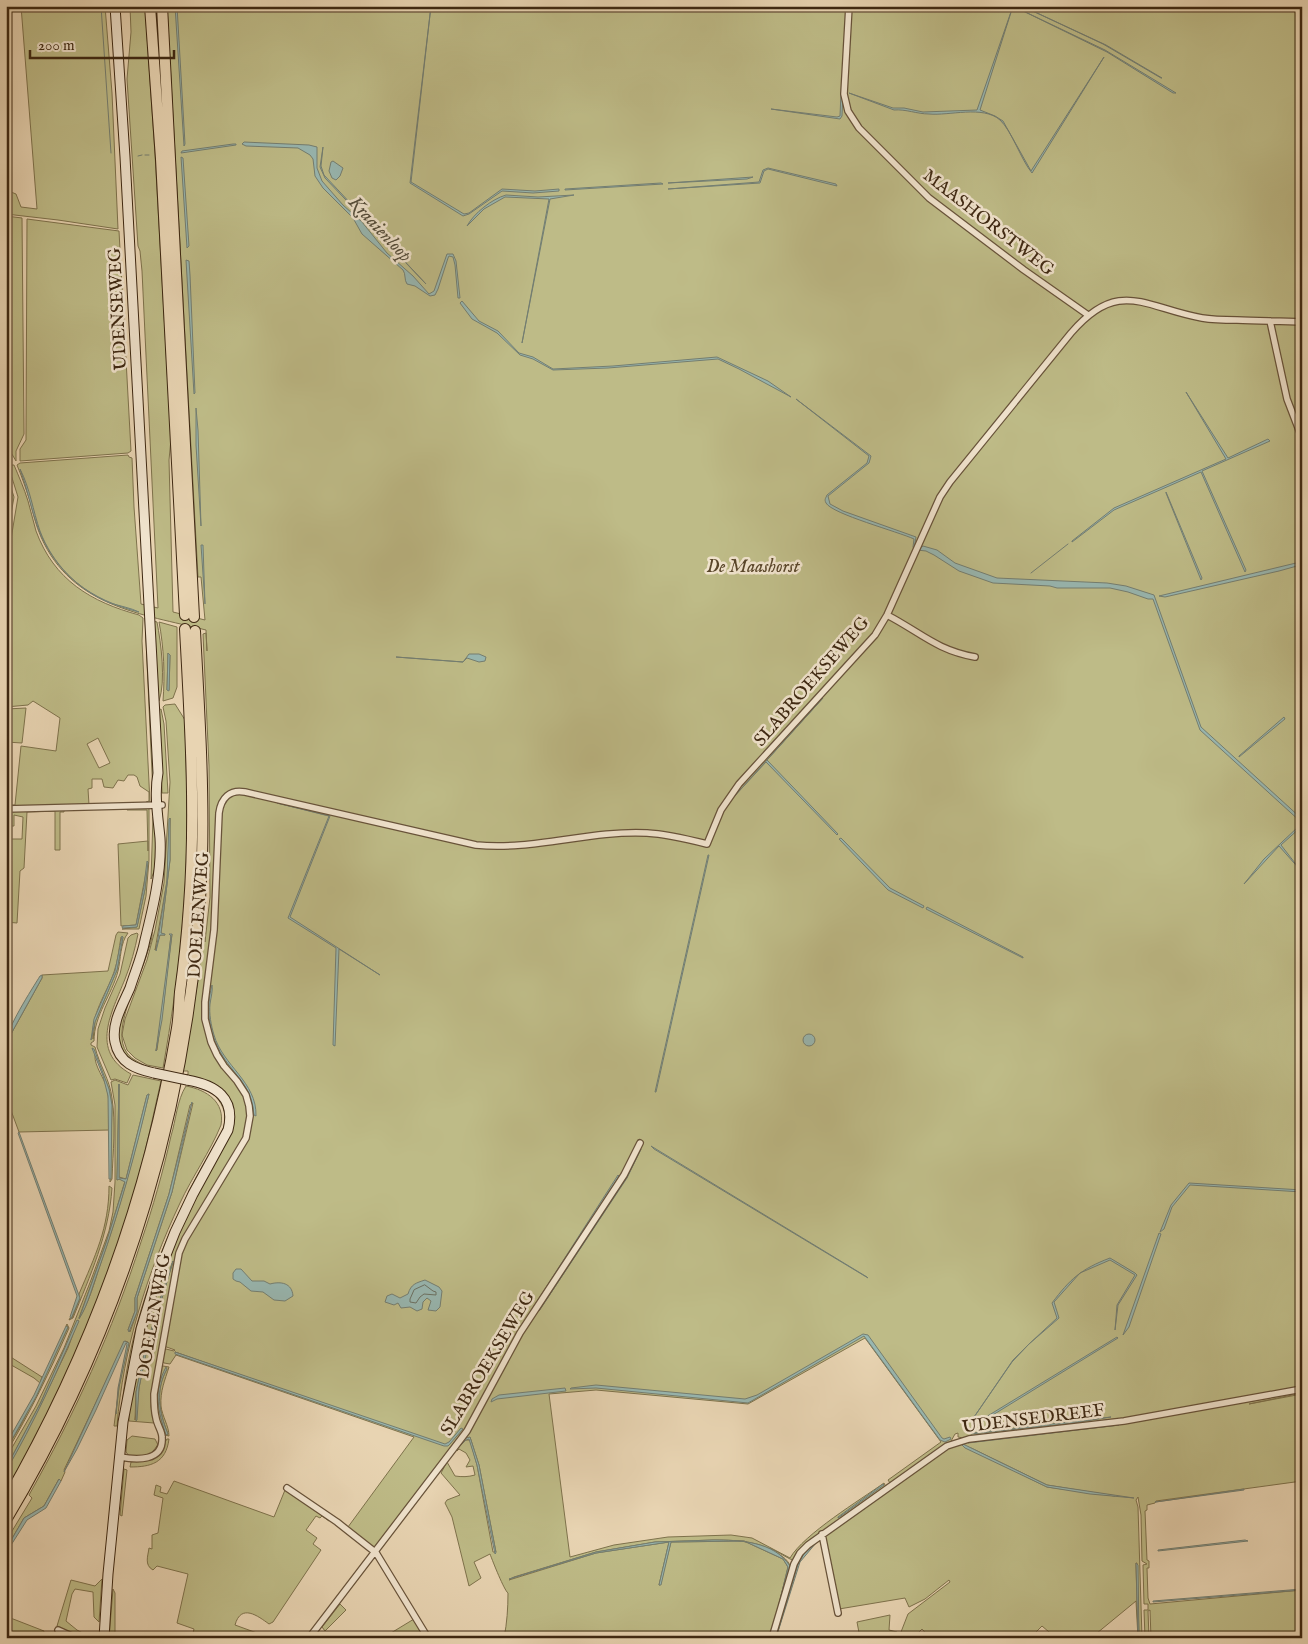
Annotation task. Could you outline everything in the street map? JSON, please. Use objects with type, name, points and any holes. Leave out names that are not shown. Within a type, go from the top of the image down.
[{"type":"highway","points":[[150,6],[190,616],[162,6]]},
{"type":"highway","points":[[6,1501],[53,1415],[96,1318],[131,1218],[166,1083],[177,1027],[192,866],[190,630],[202,777],[202,853],[191,995],[182,1056],[156,1168],[137,1233],[119,1283],[66,1409],[40,1462],[6,1520]]},
{"type":"street","name":"UDENSEWEG","points":[[115,6],[158,773],[160,779],[161,832],[152,915],[142,953],[117,1021],[114,1036],[117,1050],[127,1062],[138,1069],[211,1086],[223,1096],[229,1109],[230,1121],[228,1130],[193,1194],[155,1283],[135,1354],[126,1411],[122,1458]]},
{"type":"street","name":"MAASHORSTWEG","points":[[849,6],[845,99],[848,111],[859,128],[929,198],[1024,270],[1088,315]]},
{"type":"street","name":"SLABROEKSEWEG","points":[[707,844],[721,810],[739,784],[867,645],[887,615],[933,510],[950,482],[1071,333],[1088,315],[1100,307],[1114,302],[1136,300],[1201,318],[1302,322]]},
{"type":"street","points":[[1270,321],[1287,399],[1302,438]]},
{"type":"street","points":[[887,615],[940,647],[975,657]]},
{"type":"street","name":"DOELENWEG","points":[[122,1458],[148,1459],[162,1445],[162,1436],[156,1418],[154,1394],[179,1253],[189,1231],[246,1138],[250,1116],[246,1095],[217,1055],[211,1042],[205,1019],[205,1002],[214,930],[220,807],[226,797],[235,791],[245,792],[439,838],[486,846],[512,847],[614,834],[646,833],[707,844]]},
{"type":"street","points":[[6,809],[160,805]]},
{"type":"street","name":"SLABROEKSEWEG","points":[[309,1638],[467,1430],[520,1333],[624,1175],[640,1143]]},
{"type":"street","name":"UDENSEDREEF","points":[[772,1638],[794,1564],[800,1553],[822,1534],[940,1450],[957,1442],[1124,1421],[1302,1389]]},
{"type":"street","points":[[104,1638],[108,1574],[122,1458]]},
{"type":"street","points":[[108,1638],[122,1458]]},
{"type":"street","points":[[287,1488],[375,1551],[428,1638]]},
{"type":"street","points":[[822,1534],[838,1613]]},
{"type":"street","points":[[58,1630],[76,1638]]},
{"type":"green space","points":[[21,6],[105,6],[112,93],[118,229],[6,214],[6,190],[16,194],[21,207],[37,209]]},
{"type":"green space","name":"De Maashorst","points":[[130,6],[145,6],[171,439],[169,460],[173,612],[205,620],[201,577],[198,577],[167,6],[1302,6],[1302,1393],[1249,1404],[1302,1394],[1302,1481],[1156,1501],[1147,1505],[1147,1510],[1145,1511],[1147,1560],[1149,1561],[1149,1568],[1147,1568],[1148,1598],[1150,1604],[1302,1590],[1302,1638],[1151,1638],[1150,1610],[1148,1611],[1149,1638],[1145,1638],[1144,1610],[1148,1610],[1148,1604],[1144,1604],[1143,1565],[1147,1564],[1142,1561],[1141,1515],[1138,1497],[1136,1500],[1138,1507],[1142,1638],[1139,1638],[1137,1563],[1138,1638],[1136,1601],[1091,1638],[1056,1638],[1042,1626],[1030,1638],[930,1638],[922,1629],[913,1638],[907,1638],[901,1632],[908,1614],[950,1582],[949,1580],[925,1599],[909,1607],[905,1598],[839,1609],[824,1534],[944,1449],[963,1438],[958,1437],[958,1433],[955,1434],[950,1443],[890,1483],[888,1480],[941,1442],[865,1338],[748,1404],[596,1390],[549,1394],[570,1557],[614,1545],[668,1537],[731,1535],[752,1538],[790,1558],[820,1528],[884,1483],[886,1487],[803,1547],[794,1560],[790,1559],[770,1548],[746,1542],[783,1559],[788,1567],[779,1604],[790,1566],[783,1558],[777,1553],[785,1559],[790,1565],[791,1568],[770,1638],[504,1638],[508,1593],[490,1554],[474,1562],[481,1578],[469,1586],[452,1517],[445,1503],[447,1500],[460,1495],[441,1473],[447,1462],[455,1476],[475,1475],[473,1466],[466,1467],[470,1460],[466,1453],[459,1449],[456,1450],[375,1549],[286,1486],[348,1527],[414,1437],[176,1355],[170,1364],[164,1363],[162,1360],[164,1351],[166,1349],[175,1350],[161,1345],[151,1406],[154,1423],[129,1421],[137,1360],[155,1291],[186,1215],[222,1146],[229,1101],[188,1076],[188,1071],[183,1071],[198,980],[204,907],[205,942],[210,897],[209,766],[203,634],[206,633],[207,651],[206,630],[158,619],[111,604],[90,593],[71,579],[54,560],[41,537],[17,465],[20,463],[128,455],[132,458],[141,604],[158,608],[142,271],[138,246],[127,79],[131,32]],"holes":[[[173,1261],[173,1262],[149,1341],[156,1311]],[[147,1344],[139,1388],[135,1420],[136,1392]],[[175,1352],[411,1434],[228,1372]],[[470,1437],[479,1465],[496,1552],[493,1552],[477,1465],[470,1440],[466,1440]],[[962,1445],[1047,1485],[1115,1496],[1047,1487]],[[739,1541],[671,1542],[660,1585],[669,1542],[596,1553],[509,1580],[596,1552],[655,1542]]]},
{"type":"green space","points":[[6,216],[22,218],[24,434],[16,451],[16,461],[6,444]]},
{"type":"green space","points":[[27,219],[119,231],[131,451],[128,453],[20,461],[20,449],[26,440]]},
{"type":"green space","points":[[8,465],[14,465],[26,496],[36,531],[53,563],[64,576],[90,596],[143,618],[142,641],[150,803],[146,804],[149,801],[149,792],[140,786],[137,777],[128,775],[124,781],[118,780],[113,788],[104,787],[102,779],[92,779],[92,788],[88,789],[89,805],[6,807],[6,805],[15,805],[21,746],[56,751],[60,718],[33,701],[28,705],[6,707],[6,569],[18,497]],"holes":[[[98,738],[110,763],[99,768],[87,744]]]},
{"type":"green space","points":[[6,472],[14,497],[6,543]]},
{"type":"green space","points":[[145,618],[148,619],[155,793],[153,794]]},
{"type":"green space","points":[[153,621],[157,622],[162,662],[162,683],[159,701],[157,701]]},
{"type":"green space","points":[[159,622],[177,627],[177,687],[173,698],[163,701],[164,662]],"holes":[[[168,653],[170,655],[169,690],[167,690]]]},
{"type":"green space","points":[[175,704],[185,720],[187,825],[186,877],[180,947],[163,1068],[147,1065],[135,1058],[127,1050],[122,1035],[125,1019],[147,960],[164,883],[170,782],[166,721],[163,707]],"holes":[[[170,818],[170,860],[161,933],[165,935],[160,935],[155,950],[167,881]],[[172,934],[167,972],[171,935]]]},
{"type":"green space","points":[[26,708],[22,743],[6,742],[6,709]]},
{"type":"green space","points":[[161,709],[164,724],[168,793],[162,793],[159,710]]},
{"type":"green space","points":[[149,807],[149,860],[146,896],[139,929],[122,929],[137,927],[145,889],[148,862],[136,925],[121,926],[118,844],[148,841],[147,810],[127,810],[127,808]]},
{"type":"green space","points":[[64,809],[64,812],[60,812],[60,850],[55,850],[55,811],[27,812],[24,868],[20,871],[17,923],[6,922],[6,849],[8,849],[8,839],[22,839],[23,817],[14,815],[14,826],[9,826],[10,812]]},
{"type":"green space","points":[[153,817],[156,817],[157,848],[156,864],[151,879]]},
{"type":"green space","points":[[118,932],[128,933],[122,946],[115,980],[97,1022],[94,1041],[91,1043],[95,1047],[109,1085],[112,1098],[114,1138],[112,1179],[110,1182],[112,1105],[109,1089],[95,1055],[96,1064],[107,1089],[109,1130],[19,1132],[6,1097],[6,1043],[42,975],[108,971]],"holes":[[[121,937],[123,937],[117,970],[95,1022],[93,1039],[94,1021],[114,972]]]},
{"type":"green space","points":[[152,932],[147,954],[128,1004],[122,1031],[123,1043],[127,1053],[134,1060],[149,1068],[135,1063],[124,1054],[119,1046],[118,1036],[124,1007]]},
{"type":"green space","points":[[137,933],[131,962],[107,1030],[107,1043],[111,1054],[118,1065],[131,1074],[127,1083],[115,1079],[111,1080],[97,1047],[98,1029],[120,974],[128,938]]},
{"type":"green space","points":[[133,1075],[161,1081],[133,1196],[103,1285],[75,1355],[42,1424],[6,1490],[6,1471],[41,1404],[68,1348],[78,1320],[41,1402],[6,1468],[6,1458],[36,1406],[64,1348],[109,1231],[113,1212],[115,1182],[115,1105],[111,1082],[115,1080],[128,1085]],"holes":[[[119,1084],[119,1177],[126,1179],[147,1095],[149,1094],[133,1159],[114,1223],[91,1293],[79,1318],[106,1243],[125,1181],[117,1180]]]},
{"type":"green space","points":[[186,1086],[201,1091],[213,1098],[220,1110],[222,1117],[221,1125],[180,1203],[147,1284],[131,1340],[120,1397],[117,1426],[114,1426],[119,1387],[128,1342],[125,1341],[64,1470],[61,1481],[59,1479],[44,1506],[24,1518],[6,1549],[6,1541],[32,1498],[29,1495],[77,1403],[118,1307],[154,1203]],"holes":[[[193,1103],[172,1192],[137,1298],[137,1312],[130,1332],[128,1330],[135,1311],[135,1298],[169,1194],[190,1105]]]},
{"type":"green space","points":[[212,1093],[216,1093],[225,1106],[226,1126],[157,1271],[121,1420],[128,1364],[150,1282],[186,1197],[220,1137],[224,1126],[225,1116],[223,1108],[219,1100]]},
{"type":"green space","points":[[109,1186],[112,1188],[103,1238],[73,1318],[69,1320],[72,1318],[79,1300],[79,1294],[104,1229]]},
{"type":"green space","points":[[67,1324],[69,1328],[47,1376],[6,1453],[68,1327],[66,1326]]},
{"type":"green space","points":[[6,1354],[42,1377],[40,1383],[6,1362]]},
{"type":"green space","points":[[161,1367],[169,1367],[161,1401],[169,1436],[165,1435],[157,1416],[156,1400]],"holes":[[[167,1369],[163,1377],[160,1393],[162,1418],[167,1435],[159,1409],[160,1385],[162,1376]]]},
{"type":"green space","points":[[132,1436],[155,1439],[158,1445],[149,1456],[130,1457],[126,1452],[127,1440]]},
{"type":"green space","points":[[167,1439],[169,1439],[165,1454],[156,1462],[145,1466],[130,1467],[131,1462],[146,1461],[154,1458]]},
{"type":"green space","points":[[124,1469],[127,1470],[122,1516],[120,1515]]},
{"type":"green space","points":[[174,1481],[274,1517],[285,1490],[331,1519],[329,1521],[322,1516],[320,1518],[316,1516],[306,1530],[317,1538],[313,1544],[321,1550],[273,1622],[269,1624],[250,1613],[241,1614],[238,1618],[235,1625],[257,1633],[258,1638],[237,1638],[230,1635],[229,1638],[192,1638],[194,1629],[177,1623],[188,1574],[157,1566],[153,1570],[148,1566],[147,1560],[149,1548],[152,1549],[152,1535],[158,1533],[163,1498],[154,1495],[156,1485],[161,1487],[160,1492],[167,1494]]},
{"type":"green space","points":[[102,1579],[99,1622],[94,1617],[93,1592],[75,1589],[72,1594],[66,1621],[77,1630],[92,1638],[83,1638],[57,1626],[71,1580],[95,1586]]},
{"type":"green space","points":[[113,1589],[115,1593],[115,1638],[109,1638]]},
{"type":"green space","points":[[340,1604],[346,1610],[325,1631],[322,1627]]},
{"type":"green space","points":[[890,1615],[889,1630],[897,1632],[896,1635],[889,1638],[883,1638],[882,1636],[860,1638],[857,1622]]},
{"type":"green space","points":[[8,1617],[44,1631],[43,1637],[45,1638],[6,1638],[6,1622]]},
{"type":"green space","points":[[414,1619],[425,1638],[382,1638],[386,1636]]},
{"type":"water","points":[[175,6],[177,6],[184,146]]},
{"type":"water","points":[[431,6],[411,182],[464,214],[469,213],[502,189],[535,191],[559,189],[559,191],[533,193],[502,191],[469,214],[463,216],[410,183]]},
{"type":"water","points":[[1013,6],[980,110],[995,116],[1003,121],[1031,171],[1104,57],[1032,173],[1004,125],[993,116],[975,112],[925,114],[894,110],[849,93],[893,108],[923,112],[977,110]]},
{"type":"water","points":[[1022,6],[1106,45],[1162,78],[1103,44]]},
{"type":"water","points":[[1019,9],[1105,50],[1176,93],[1173,93],[1107,52]]},
{"type":"water","points":[[841,92],[843,92],[842,116],[840,119],[771,109],[837,117],[840,116]]},
{"type":"water","points":[[244,142],[317,147],[317,168],[322,181],[343,205],[362,222],[387,253],[413,276],[429,294],[434,291],[447,254],[453,254],[456,261],[460,298],[458,298],[453,257],[449,256],[448,258],[435,295],[430,296],[415,286],[407,284],[403,270],[362,234],[353,218],[323,188],[315,176],[313,159],[310,155],[298,148],[246,146],[242,144]]},
{"type":"water","points":[[236,145],[181,153],[182,151]]},
{"type":"water","points":[[323,147],[321,166],[324,175],[426,284],[325,178],[320,167]]},
{"type":"water","points":[[181,157],[183,158],[189,246],[187,248]]},
{"type":"water","points":[[333,161],[343,168],[336,180],[332,178],[329,171]]},
{"type":"water","points":[[768,168],[836,184],[837,186],[768,169],[764,171],[760,183],[668,189],[759,182],[763,170]]},
{"type":"water","points":[[753,177],[747,179],[668,183]]},
{"type":"water","points":[[663,184],[565,190],[565,189]]},
{"type":"water","points":[[506,195],[538,197],[574,195],[550,199],[522,343],[549,199],[505,197],[484,209],[467,226],[484,207]]},
{"type":"water","points":[[186,260],[189,261],[190,275],[194,394]]},
{"type":"water","points":[[462,301],[479,321],[498,331],[519,353],[533,357],[553,369],[717,357],[768,381],[791,397],[718,359],[608,368],[553,370],[533,359],[520,355],[497,333],[472,319],[460,303]]},
{"type":"water","points":[[1186,392],[1228,458],[1268,439],[1270,441],[1202,471],[1246,570],[1245,572],[1201,472],[1114,510],[1072,542],[1114,508],[1226,459]]},
{"type":"water","points":[[796,399],[871,456],[869,463],[828,496],[830,504],[843,511],[916,537],[914,549],[914,539],[840,512],[826,503],[827,495],[867,463],[869,456]]},
{"type":"water","points":[[196,408],[198,430],[201,526],[196,445]]},
{"type":"water","points":[[20,469],[45,542],[38,528]]},
{"type":"water","points":[[1166,493],[1202,578],[1201,580]]},
{"type":"water","points":[[201,545],[203,545],[205,604]]},
{"type":"water","points":[[923,546],[937,550],[955,563],[997,578],[1107,583],[1126,586],[1154,595],[1201,727],[1302,819],[1302,823],[1200,730],[1153,599],[1110,588],[1057,588],[993,583],[959,571],[926,551],[917,550]]},
{"type":"water","points":[[1296,563],[1297,566],[1279,571],[1165,597],[1159,596]]},
{"type":"water","points":[[77,583],[91,593],[116,605],[110,603],[87,591]]},
{"type":"water","points":[[168,653],[170,655],[169,691],[167,690]]},
{"type":"water","points":[[469,654],[479,654],[486,657],[485,661],[479,662],[467,658],[463,662]]},
{"type":"water","points":[[1284,717],[1285,719],[1239,757],[1239,756]]},
{"type":"water","points":[[767,760],[837,835],[766,762],[731,800]]},
{"type":"water","points":[[277,803],[330,816],[290,917],[380,975],[339,949],[335,1046],[333,1045],[336,948],[288,918],[329,816]]},
{"type":"water","points":[[170,818],[170,860],[161,933],[165,935],[160,935],[156,951],[167,881]]},
{"type":"water","points":[[1299,826],[1301,827],[1281,845],[1302,872],[1279,846],[1244,884],[1264,859]]},
{"type":"water","points":[[841,838],[890,888],[924,906],[923,908],[888,890],[839,839]]},
{"type":"water","points":[[708,855],[709,855],[655,1092]]},
{"type":"water","points":[[147,861],[145,889],[137,927],[122,928],[123,926],[136,925]]},
{"type":"water","points":[[927,907],[1023,957],[1023,958],[926,909]]},
{"type":"water","points":[[169,934],[172,934],[162,1020],[156,1051],[171,936]]},
{"type":"water","points":[[122,936],[117,970],[95,1022],[91,1040],[94,1019],[115,971]]},
{"type":"water","points":[[42,975],[6,1043],[10,1028],[36,982]]},
{"type":"water","points":[[212,985],[210,1012],[214,1035],[224,1056],[251,1093],[255,1104],[256,1116],[254,1115],[249,1093],[223,1056],[218,1047],[214,1037],[209,1017],[209,1006]]},
{"type":"water","points":[[807,1034],[811,1034],[815,1040],[811,1046],[807,1046],[803,1042],[803,1038]]},
{"type":"water","points":[[92,1048],[109,1089],[112,1105],[111,1179],[109,1179],[108,1096],[103,1076]]},
{"type":"water","points":[[119,1084],[119,1178],[126,1179],[147,1095],[149,1094],[133,1159],[114,1223],[88,1300],[79,1319],[125,1182],[117,1180]]},
{"type":"water","points":[[192,1102],[172,1192],[137,1298],[137,1312],[129,1332],[128,1330],[135,1311],[135,1298],[169,1194]]},
{"type":"water","points":[[19,1132],[80,1298],[71,1319],[77,1296]]},
{"type":"water","points":[[651,1146],[867,1277],[868,1278],[654,1149]]},
{"type":"water","points":[[641,1149],[627,1178],[539,1311],[627,1177]]},
{"type":"water","points":[[618,1175],[609,1193],[534,1306]]},
{"type":"water","points":[[1189,1183],[1302,1190],[1302,1192],[1190,1185],[1172,1207],[1164,1229],[1160,1232],[1171,1205]]},
{"type":"water","points":[[1159,1233],[1161,1234],[1129,1327],[1123,1335]]},
{"type":"water","points":[[1110,1258],[1137,1275],[1118,1305],[1115,1330],[1117,1305],[1135,1275],[1110,1260],[1081,1272]]},
{"type":"water","points":[[173,1261],[149,1341],[148,1342],[156,1311]]},
{"type":"water","points":[[236,1269],[241,1269],[252,1281],[285,1284],[291,1288],[293,1296],[285,1301],[274,1300],[263,1292],[251,1291],[233,1279],[233,1273]]},
{"type":"water","points":[[1079,1274],[1054,1302],[1059,1318],[1029,1344],[1057,1318],[1052,1303]]},
{"type":"water","points":[[425,1280],[439,1287],[442,1291],[440,1307],[436,1311],[428,1310],[431,1301],[427,1298],[423,1302],[422,1309],[417,1311],[410,1307],[401,1308],[398,1303],[394,1305],[385,1302],[387,1296],[392,1294],[400,1298],[408,1294],[414,1284]]},
{"type":"water","points":[[77,1320],[79,1321],[45,1397],[6,1471],[41,1402]]},
{"type":"water","points":[[66,1326],[68,1327],[36,1397],[6,1450],[6,1444],[34,1395]]},
{"type":"water","points":[[863,1334],[868,1335],[942,1438],[950,1437],[951,1439],[945,1442],[940,1440],[864,1336],[748,1403],[596,1388],[570,1389],[596,1385],[745,1399],[757,1395]]},
{"type":"water","points":[[1117,1337],[983,1421],[981,1420]]},
{"type":"water","points":[[124,1341],[129,1343],[119,1387],[116,1414],[118,1388],[126,1343],[96,1410],[64,1472]]},
{"type":"water","points":[[146,1344],[148,1345],[139,1388],[136,1421],[136,1392]]},
{"type":"water","points":[[1029,1344],[1012,1362],[972,1420],[1013,1360]]},
{"type":"water","points":[[175,1352],[445,1444],[461,1428],[463,1429],[448,1446],[444,1446],[175,1354]]},
{"type":"water","points":[[166,1367],[161,1385],[160,1402],[162,1418],[168,1434],[166,1435],[159,1409],[158,1393],[159,1384]]},
{"type":"water","points":[[565,1388],[566,1391],[497,1399],[491,1402],[492,1399],[499,1395]]},
{"type":"water","points":[[1111,1417],[1074,1423],[971,1434],[973,1433]]},
{"type":"water","points":[[1119,1425],[968,1443],[969,1442]]},
{"type":"water","points":[[470,1437],[479,1465],[495,1554],[477,1465],[469,1439],[458,1448],[466,1438]]},
{"type":"water","points":[[963,1444],[1047,1485],[1134,1498],[1090,1494],[1047,1487],[965,1448]]},
{"type":"water","points":[[59,1479],[61,1481],[46,1508],[27,1520],[6,1553],[6,1549],[24,1518],[44,1506]]},
{"type":"water","points":[[884,1485],[838,1518],[838,1517]]},
{"type":"water","points":[[1244,1489],[1244,1490],[1166,1500]]},
{"type":"water","points":[[739,1541],[671,1542],[661,1585],[659,1585],[669,1542],[596,1553],[509,1579],[596,1552],[655,1542]]},
{"type":"water","points":[[1248,1541],[1158,1551],[1158,1550]]},
{"type":"water","points":[[746,1542],[775,1551],[783,1558],[790,1566],[779,1604],[788,1567],[783,1559]]},
{"type":"water","points":[[816,1543],[800,1562],[776,1638],[798,1564],[804,1554]]},
{"type":"water","points":[[1136,1563],[1138,1565],[1139,1638],[1138,1638]]},
{"type":"water","points":[[1302,1590],[1153,1602],[1153,1601]]},
{"type":"waterway","points":[[101,6],[111,153]]},
{"type":"waterway","points":[[138,156],[142,155]]},
{"type":"waterway","points":[[1031,573],[1068,544]]},
{"type":"water label","name":"Kraaienloop","points":[[381,228]]}]
